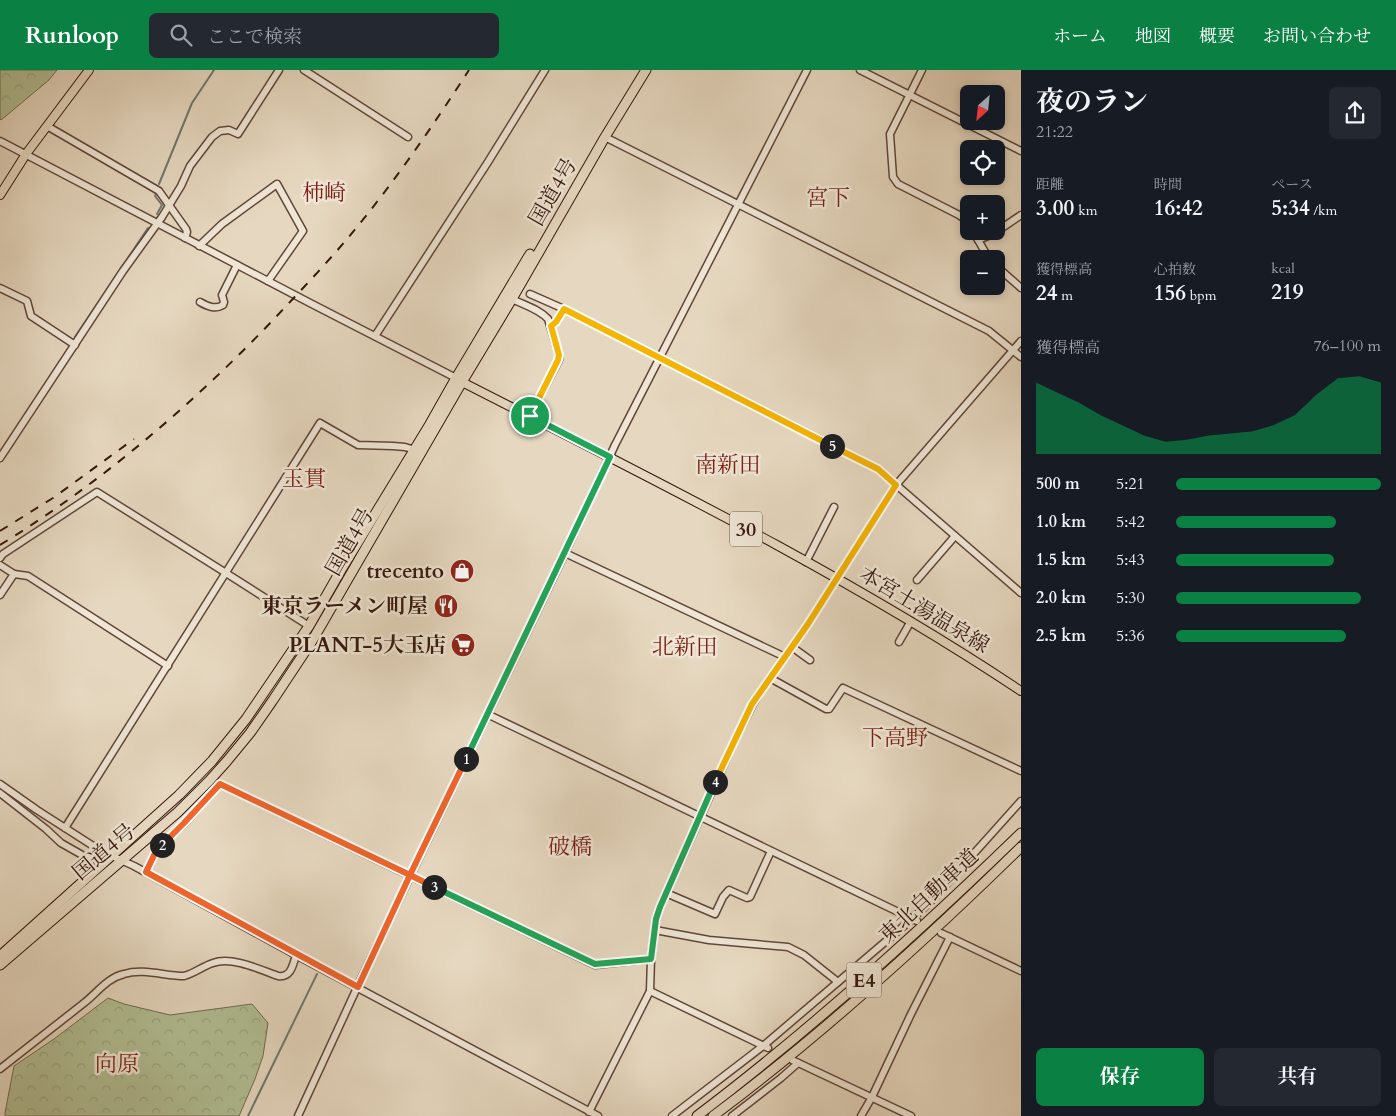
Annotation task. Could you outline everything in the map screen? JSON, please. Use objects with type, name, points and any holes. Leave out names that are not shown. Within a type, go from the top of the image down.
[{"type":"highway","name":"国道4号","points":[[0,965],[178,812],[209,781],[250,733],[312,641],[459,380],[639,70]]},
{"type":"highway","name":"国道4号","points":[[0,956],[179,795],[212,761],[246,719],[309,626],[415,450],[512,299],[605,137],[646,70]]},
{"type":"highway","name":"東北自動車道","points":[[697,1116],[755,1072],[832,1008],[930,921],[1021,833]]},
{"type":"highway","name":"東北自動車道","points":[[714,1116],[795,1052],[892,968],[1021,847]]},
{"type":"main road","points":[[1,192],[26,154],[88,70]]},
{"type":"main road","name":"本宮土湯温泉線","points":[[459,380],[725,517],[854,587],[1021,691]]},
{"type":"street","points":[[0,458],[123,271],[170,205],[190,166],[212,137],[220,131],[229,130],[238,134],[279,70]]},
{"type":"street","points":[[304,70],[408,136]]},
{"type":"street","points":[[375,336],[488,162],[545,70]]},
{"type":"street","points":[[298,1116],[410,875],[610,457],[807,70]]},
{"type":"street","points":[[860,70],[1021,151]]},
{"type":"street","points":[[922,70],[890,134],[893,177],[898,184],[960,216]]},
{"type":"street","points":[[47,126],[158,191],[186,229],[185,238]]},
{"type":"street","points":[[605,137],[990,331],[1021,357]]},
{"type":"street","points":[[0,141],[459,380]]},
{"type":"street","points":[[199,246],[222,224],[277,184],[303,231],[268,281]]},
{"type":"street","points":[[1005,225],[1021,214]]},
{"type":"street","points":[[978,240],[984,250]]},
{"type":"street","points":[[200,302],[211,307],[219,308],[223,305],[222,295],[237,265]]},
{"type":"street","points":[[1005,274],[1021,288]]},
{"type":"street","points":[[1,290],[27,301],[31,316],[75,345]]},
{"type":"street","points":[[530,294],[564,309],[878,469],[1021,593]]},
{"type":"street","points":[[512,299],[544,314],[551,326],[559,355],[530,416]]},
{"type":"street","points":[[551,326],[556,322],[564,309]]},
{"type":"street","points":[[590,1112],[650,991],[654,930],[660,907],[752,704],[808,624],[896,485],[1021,341]]},
{"type":"street","points":[[52,834],[62,826],[100,771],[320,423],[358,445],[405,447],[415,450]]},
{"type":"street","points":[[0,558],[3,554],[97,492],[309,626]]},
{"type":"street","points":[[806,562],[834,507]]},
{"type":"street","points":[[917,580],[955,536]]},
{"type":"street","points":[[565,552],[784,657]]},
{"type":"street","points":[[0,565],[14,574],[28,576],[168,666]]},
{"type":"street","points":[[0,595],[14,574]]},
{"type":"street","points":[[899,642],[911,621]]},
{"type":"street","points":[[792,647],[810,660]]},
{"type":"street","points":[[770,678],[826,709],[829,709],[843,688],[1021,771]]},
{"type":"street","points":[[487,714],[915,920]]},
{"type":"street","points":[[0,784],[62,826],[112,856],[146,872],[296,955],[598,1116]]},
{"type":"street","points":[[146,872],[157,849],[220,784],[595,964],[651,959]]},
{"type":"street","points":[[0,793],[52,834],[61,844],[92,860]]},
{"type":"street","points":[[672,1116],[766,1047],[838,982],[915,920],[1021,801]]},
{"type":"street","points":[[666,893],[715,914],[723,897],[730,890],[747,898],[750,896],[771,851]]},
{"type":"street","points":[[654,930],[710,940],[788,947],[804,955],[838,982]]},
{"type":"street","points":[[941,933],[1021,971]]},
{"type":"street","points":[[861,1116],[950,937]]},
{"type":"street","points":[[0,1069],[116,976],[135,972],[184,976],[215,962],[228,961],[284,977],[291,969],[296,955]]},
{"type":"street","points":[[650,991],[766,1047]]},
{"type":"street","points":[[732,1116],[781,1078],[795,1061],[911,1116]]},
{"type":"green space","points":[[0,70],[57,70],[49,80],[1,120]]},
{"type":"green space","points":[[108,998],[124,1004],[170,1015],[252,1004],[268,1023],[263,1056],[239,1116],[5,1116],[14,1066],[54,1039]]},
{"type":"waterway","points":[[159,184],[192,103],[214,70]]},
{"type":"waterway","points":[[156,194],[155,196],[162,205],[157,214]]},
{"type":"waterway","points":[[75,337],[148,228]]},
{"type":"waterway","points":[[248,1116],[317,974]]},
{"type":"railway","points":[[0,545],[74,496],[109,469],[178,412],[243,351],[316,274],[357,227],[415,150],[469,70]]},
{"type":"railway","points":[[0,531],[53,498],[134,439]]},
{"type":"place","name":"trecento","points":[[462,571]]},
{"type":"place","name":"東京ラーメン町屋","points":[[446,606]]},
{"type":"place","name":"PLANT-5大玉店","points":[[463,645]]},
{"type":"district","name":"柿崎","points":[[324,193]]},
{"type":"district","name":"宮下","points":[[828,198]]},
{"type":"district","name":"南新田","points":[[728,465]]},
{"type":"district","name":"玉貫","points":[[304,479]]},
{"type":"district","name":"北新田","points":[[685,647]]},
{"type":"district","name":"下高野","points":[[895,738]]},
{"type":"district","name":"破橋","points":[[570,847]]},
{"type":"district","name":"向原","points":[[117,1064]]},
{"type":"route","points":[[530,416],[558,360],[559,355],[551,326],[556,322],[564,309],[878,469],[896,485],[808,624],[752,704],[660,907],[656,919],[651,959],[595,964],[586,961],[410,875],[358,987],[146,872],[157,849],[220,784],[410,875],[610,457],[530,416]]}]
